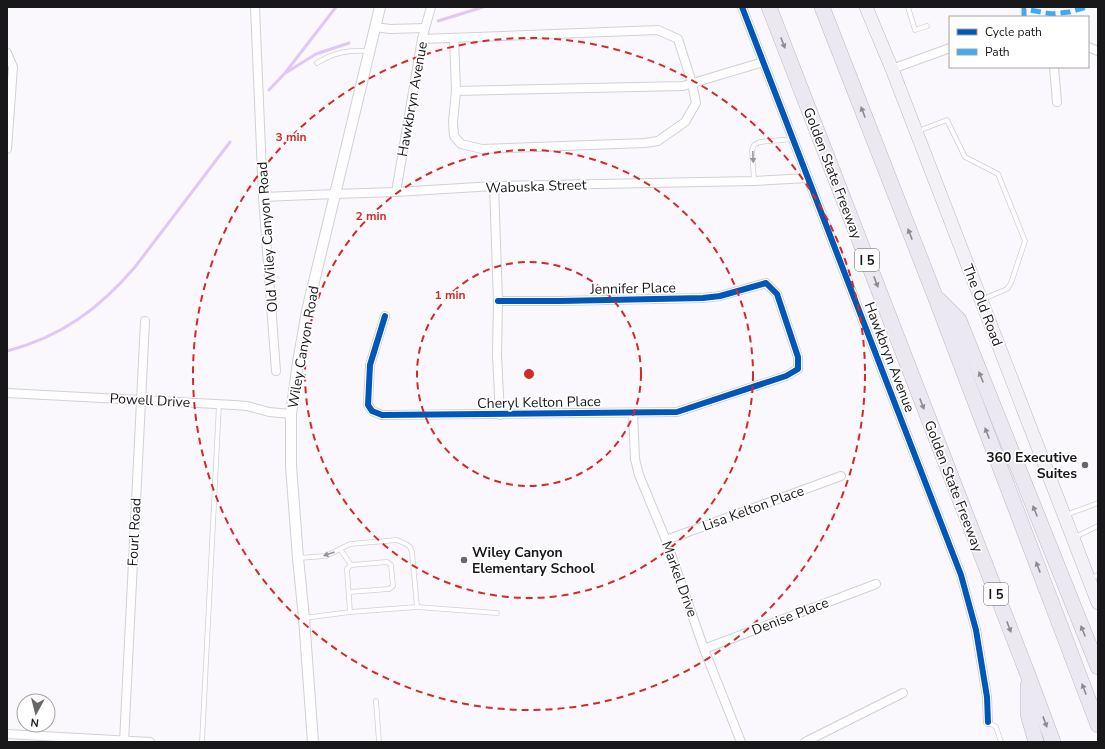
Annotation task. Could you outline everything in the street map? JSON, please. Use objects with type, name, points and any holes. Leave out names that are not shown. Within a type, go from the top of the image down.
[{"type":"highway","name":"Golden State Freeway","points":[[769,7],[1028,675],[1052,742]]},
{"type":"highway","points":[[822,7],[935,296],[1098,725]]},
{"type":"highway","points":[[935,296],[958,320],[1098,667]]},
{"type":"highway","points":[[1028,675],[1028,714],[1036,742]]},
{"type":"main road","name":"The Old Road","points":[[866,7],[892,69],[1064,516],[1073,538],[1093,577],[1097,600]]},
{"type":"street","name":"Old Wiley Canyon Road","points":[[255,7],[263,197],[276,371]]},
{"type":"street","name":"Wiley Canyon Road","points":[[313,742],[291,466],[291,414],[307,311],[380,7]]},
{"type":"street","name":"Hawkbryn Avenue","points":[[396,192],[422,39],[431,7]]},
{"type":"street","name":"Hawkbryn Avenue","points":[[742,7],[961,575],[976,630],[987,697],[988,722]]},
{"type":"street","points":[[375,27],[425,28]]},
{"type":"street","points":[[422,39],[658,30],[678,39],[692,83],[696,103],[685,122],[658,141],[645,143],[482,149],[461,144],[454,136],[453,122],[456,91],[454,38]]},
{"type":"street","points":[[892,69],[949,48]]},
{"type":"street","points":[[7,53],[13,66],[7,149]]},
{"type":"street","points":[[456,91],[683,86],[763,62]]},
{"type":"street","points":[[1054,68],[1057,102]]},
{"type":"street","name":"Wabuska Street","points":[[263,197],[396,192],[494,186],[754,181],[808,178]]},
{"type":"street","points":[[494,186],[498,301],[497,355],[500,415]]},
{"type":"street","name":"Jennifer Place","points":[[498,301],[703,298],[720,296],[766,283],[777,294],[798,356],[798,368]]},
{"type":"street","name":"Cheryl Kelton Place","points":[[385,316],[370,365],[368,405],[372,411],[382,416],[677,412],[786,376],[798,368]]},
{"type":"street","name":"Fourl Road","points":[[124,741],[145,321]]},
{"type":"street","name":"Powell Drive","points":[[7,393],[247,406],[269,412],[291,414]]},
{"type":"street","name":"Markel Drive","points":[[633,413],[635,459],[639,475],[666,540],[704,649],[741,742]]},
{"type":"street","name":"Lisa Kelton Place","points":[[666,540],[840,476]]},
{"type":"street","name":"Denise Place","points":[[704,649],[876,584]]},
{"type":"street","points":[[805,742],[903,693]]},
{"type":"street","points":[[7,734],[150,742]]},
{"type":"lane","points":[[908,7],[915,30],[927,26]]},
{"type":"lane","points":[[317,63],[340,52],[354,50],[369,51]]},
{"type":"lane","points":[[916,132],[947,120],[966,157],[998,174],[1025,241],[1011,283],[1007,289],[981,300]]},
{"type":"lane","points":[[754,181],[752,150],[754,145],[760,142],[793,139]]},
{"type":"lane","points":[[202,742],[219,404]]},
{"type":"lane","points":[[1064,516],[1098,503]]},
{"type":"lane","points":[[1073,538],[1098,526]]},
{"type":"lane","points":[[298,558],[326,556],[350,544],[396,540],[406,544],[410,547],[412,552],[417,608]]},
{"type":"lane","points":[[340,550],[351,565]]},
{"type":"lane","points":[[349,592],[389,589],[393,586],[392,565],[387,562],[351,565],[347,569],[350,612]]},
{"type":"lane","points":[[304,618],[350,612],[417,608],[497,613]]},
{"type":"lane","points":[[376,701],[379,742]]},
{"type":"lane","points":[[988,722],[996,727],[1001,742]]},
{"type":"waterway","points":[[269,90],[285,73],[336,7]]},
{"type":"waterway","points":[[438,21],[483,7]]},
{"type":"waterway","points":[[287,72],[316,54],[349,43]]},
{"type":"waterway","points":[[7,351],[45,338],[62,329],[78,320],[107,296],[135,267],[230,142]]},
{"type":"marked path","points":[[1024,16],[1024,9],[1052,14],[1069,12],[1087,7]]},
{"type":"cycle path","points":[[742,7],[961,575],[976,630],[987,697],[988,722]]},
{"type":"cycle path","points":[[385,316],[370,365],[368,405],[372,411],[382,415],[677,412],[786,376],[798,369],[798,357],[777,294],[766,283],[720,296],[703,298],[498,301]]},
{"type":"place","name":"360 Executive Suites","points":[[1085,465]]},
{"type":"place","name":"Wiley Canyon Elementary School","points":[[464,560]]}]
